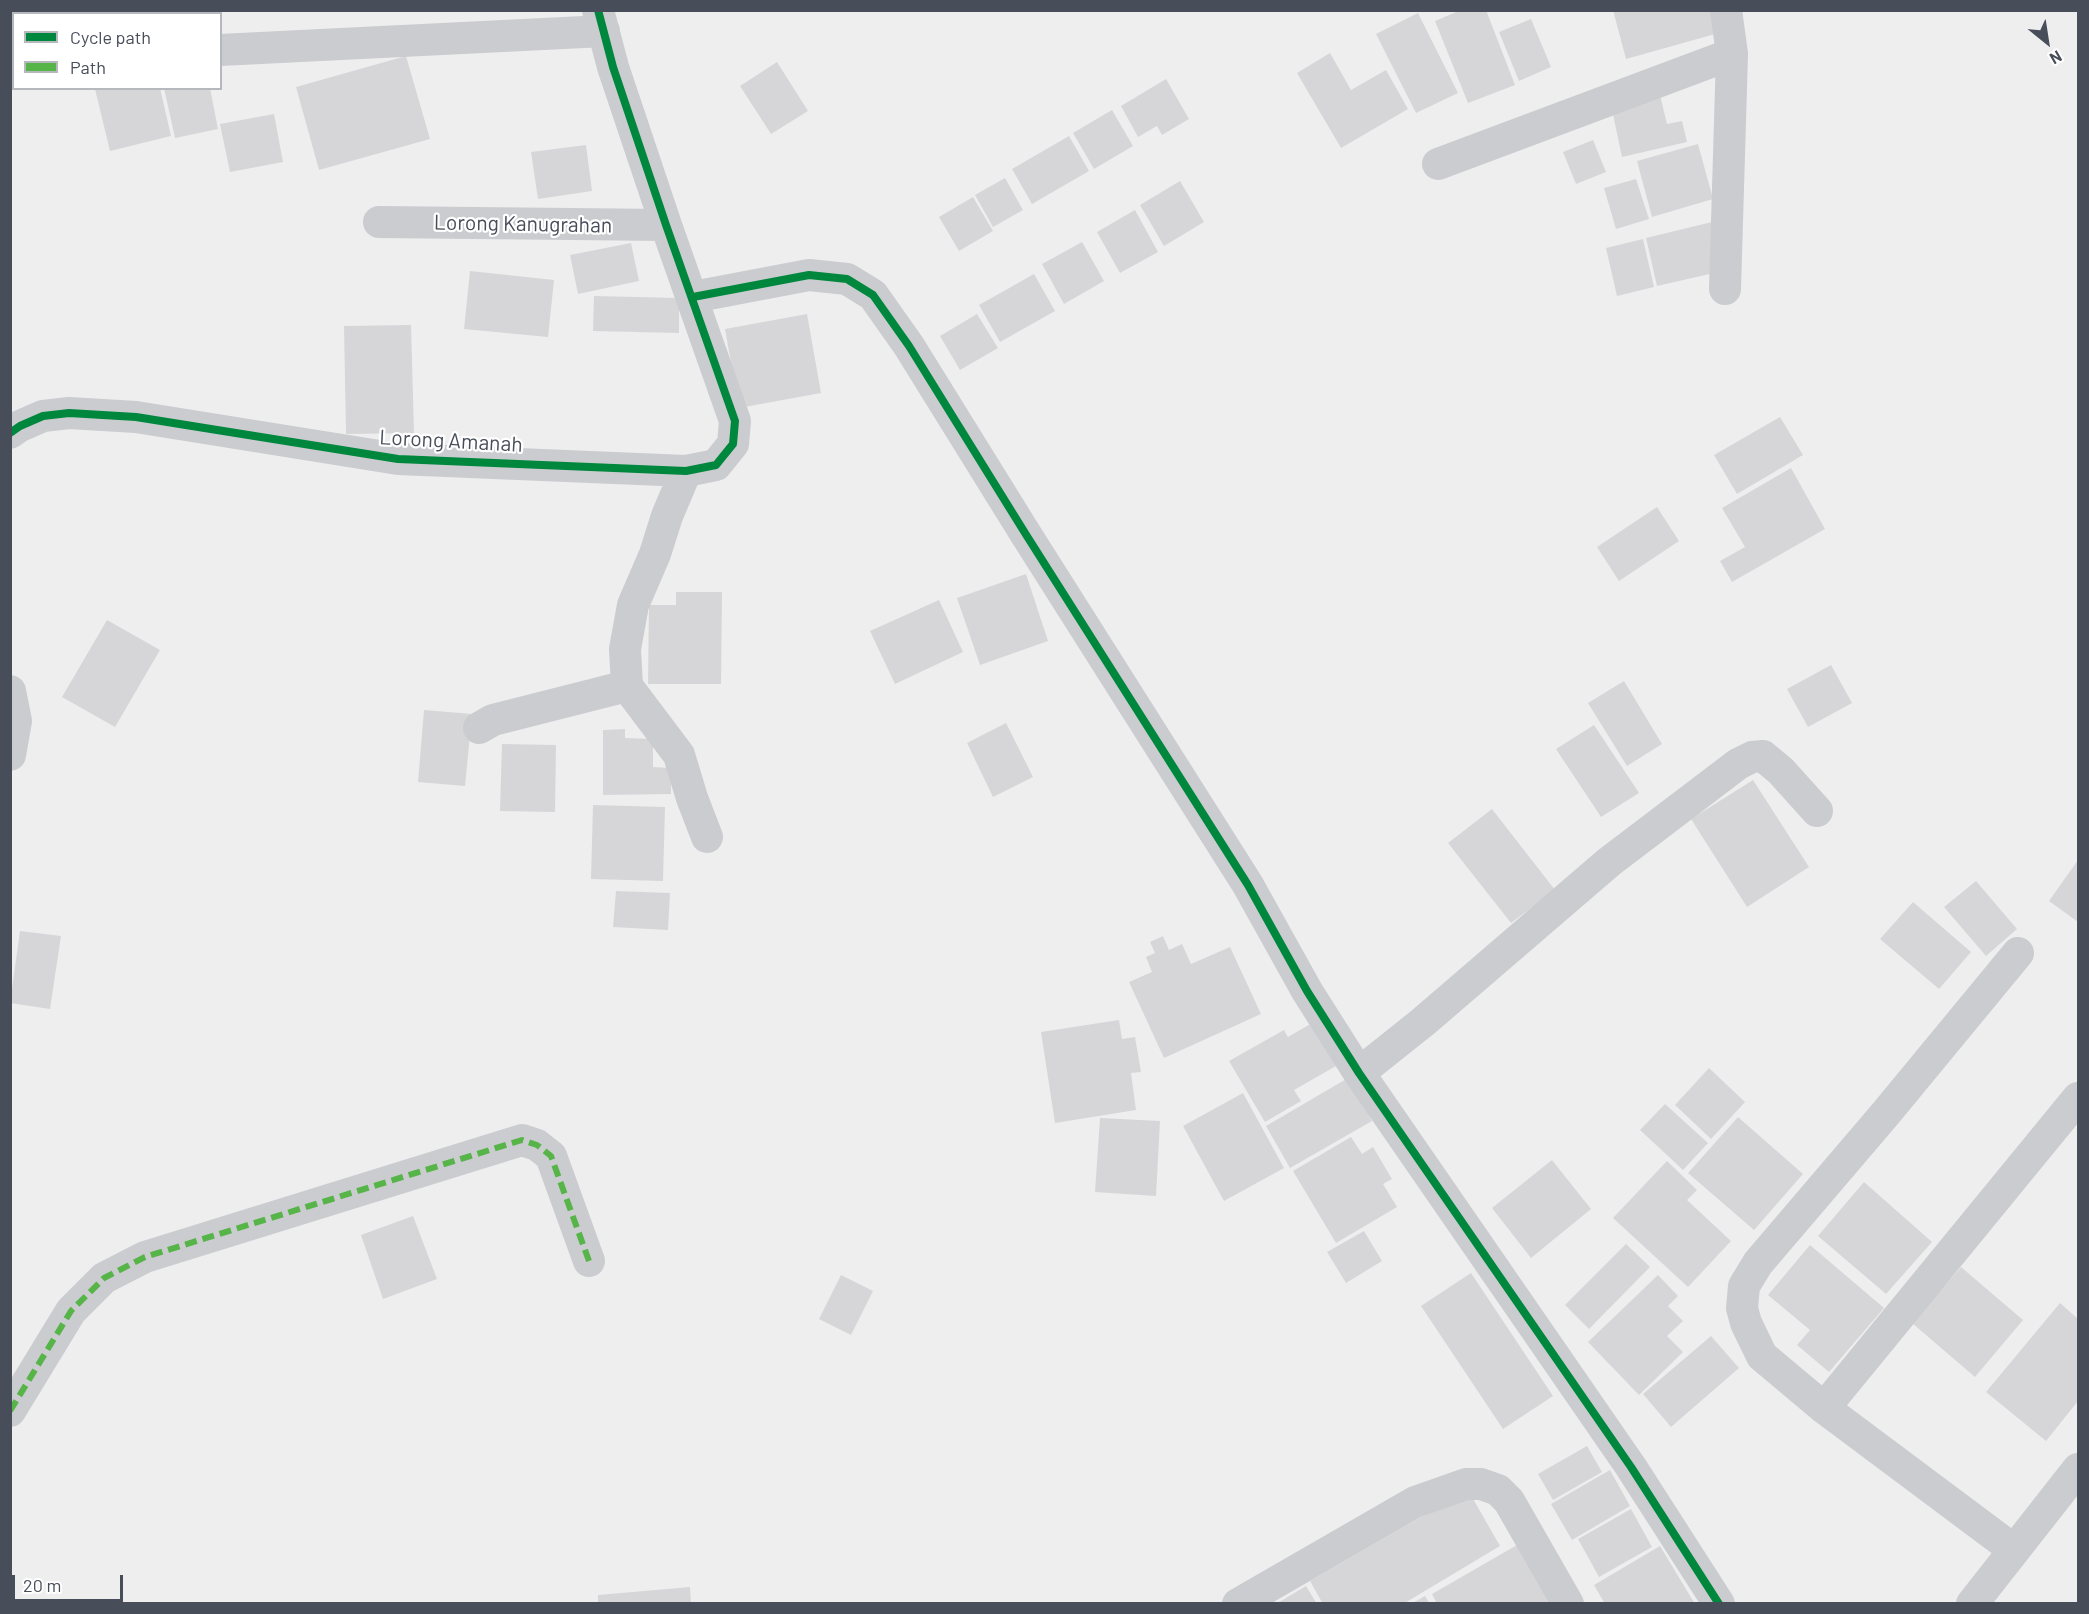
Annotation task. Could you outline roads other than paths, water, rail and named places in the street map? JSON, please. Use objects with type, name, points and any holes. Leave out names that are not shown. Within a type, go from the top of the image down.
[{"type":"street","points":[[1725,289],[1732,54],[1726,10]]},
{"type":"street","points":[[222,50],[601,21]]},
{"type":"street","name":"Lorong Amanah","points":[[10,433],[43,416],[69,412],[136,417],[398,459],[686,471],[716,465],[733,444],[735,421],[613,67],[601,21]]},
{"type":"street","points":[[1438,164],[1732,54]]},
{"type":"street","name":"Lorong Kanugrahan","points":[[379,222],[666,225]]},
{"type":"street","points":[[693,297],[809,275],[847,279],[873,295],[909,346],[1024,533],[1248,885],[1307,991],[1359,1073],[1631,1467],[1719,1604]]},
{"type":"street","points":[[686,471],[633,605],[625,649],[627,686],[679,754],[707,837]]},
{"type":"street","points":[[478,728],[493,720],[627,686]]},
{"type":"street","points":[[10,691],[16,721],[10,755]]},
{"type":"street","points":[[1359,1073],[1423,1022],[1609,862],[1738,764],[1752,757],[1763,756],[1781,771],[1817,810]]},
{"type":"street","points":[[2014,1550],[1824,1408],[1762,1356],[1746,1323],[1742,1308],[1744,1286],[1758,1263],[2018,953]]},
{"type":"street","points":[[1824,1408],[2079,1098]]},
{"type":"street","points":[[10,1412],[70,1311],[104,1278],[145,1257],[522,1140],[537,1145],[551,1156],[589,1261]]},
{"type":"street","points":[[1972,1604],[2079,1469]]},
{"type":"street","points":[[1238,1604],[1415,1502],[1466,1484],[1480,1484],[1498,1490],[1509,1501],[1568,1604]]}]
